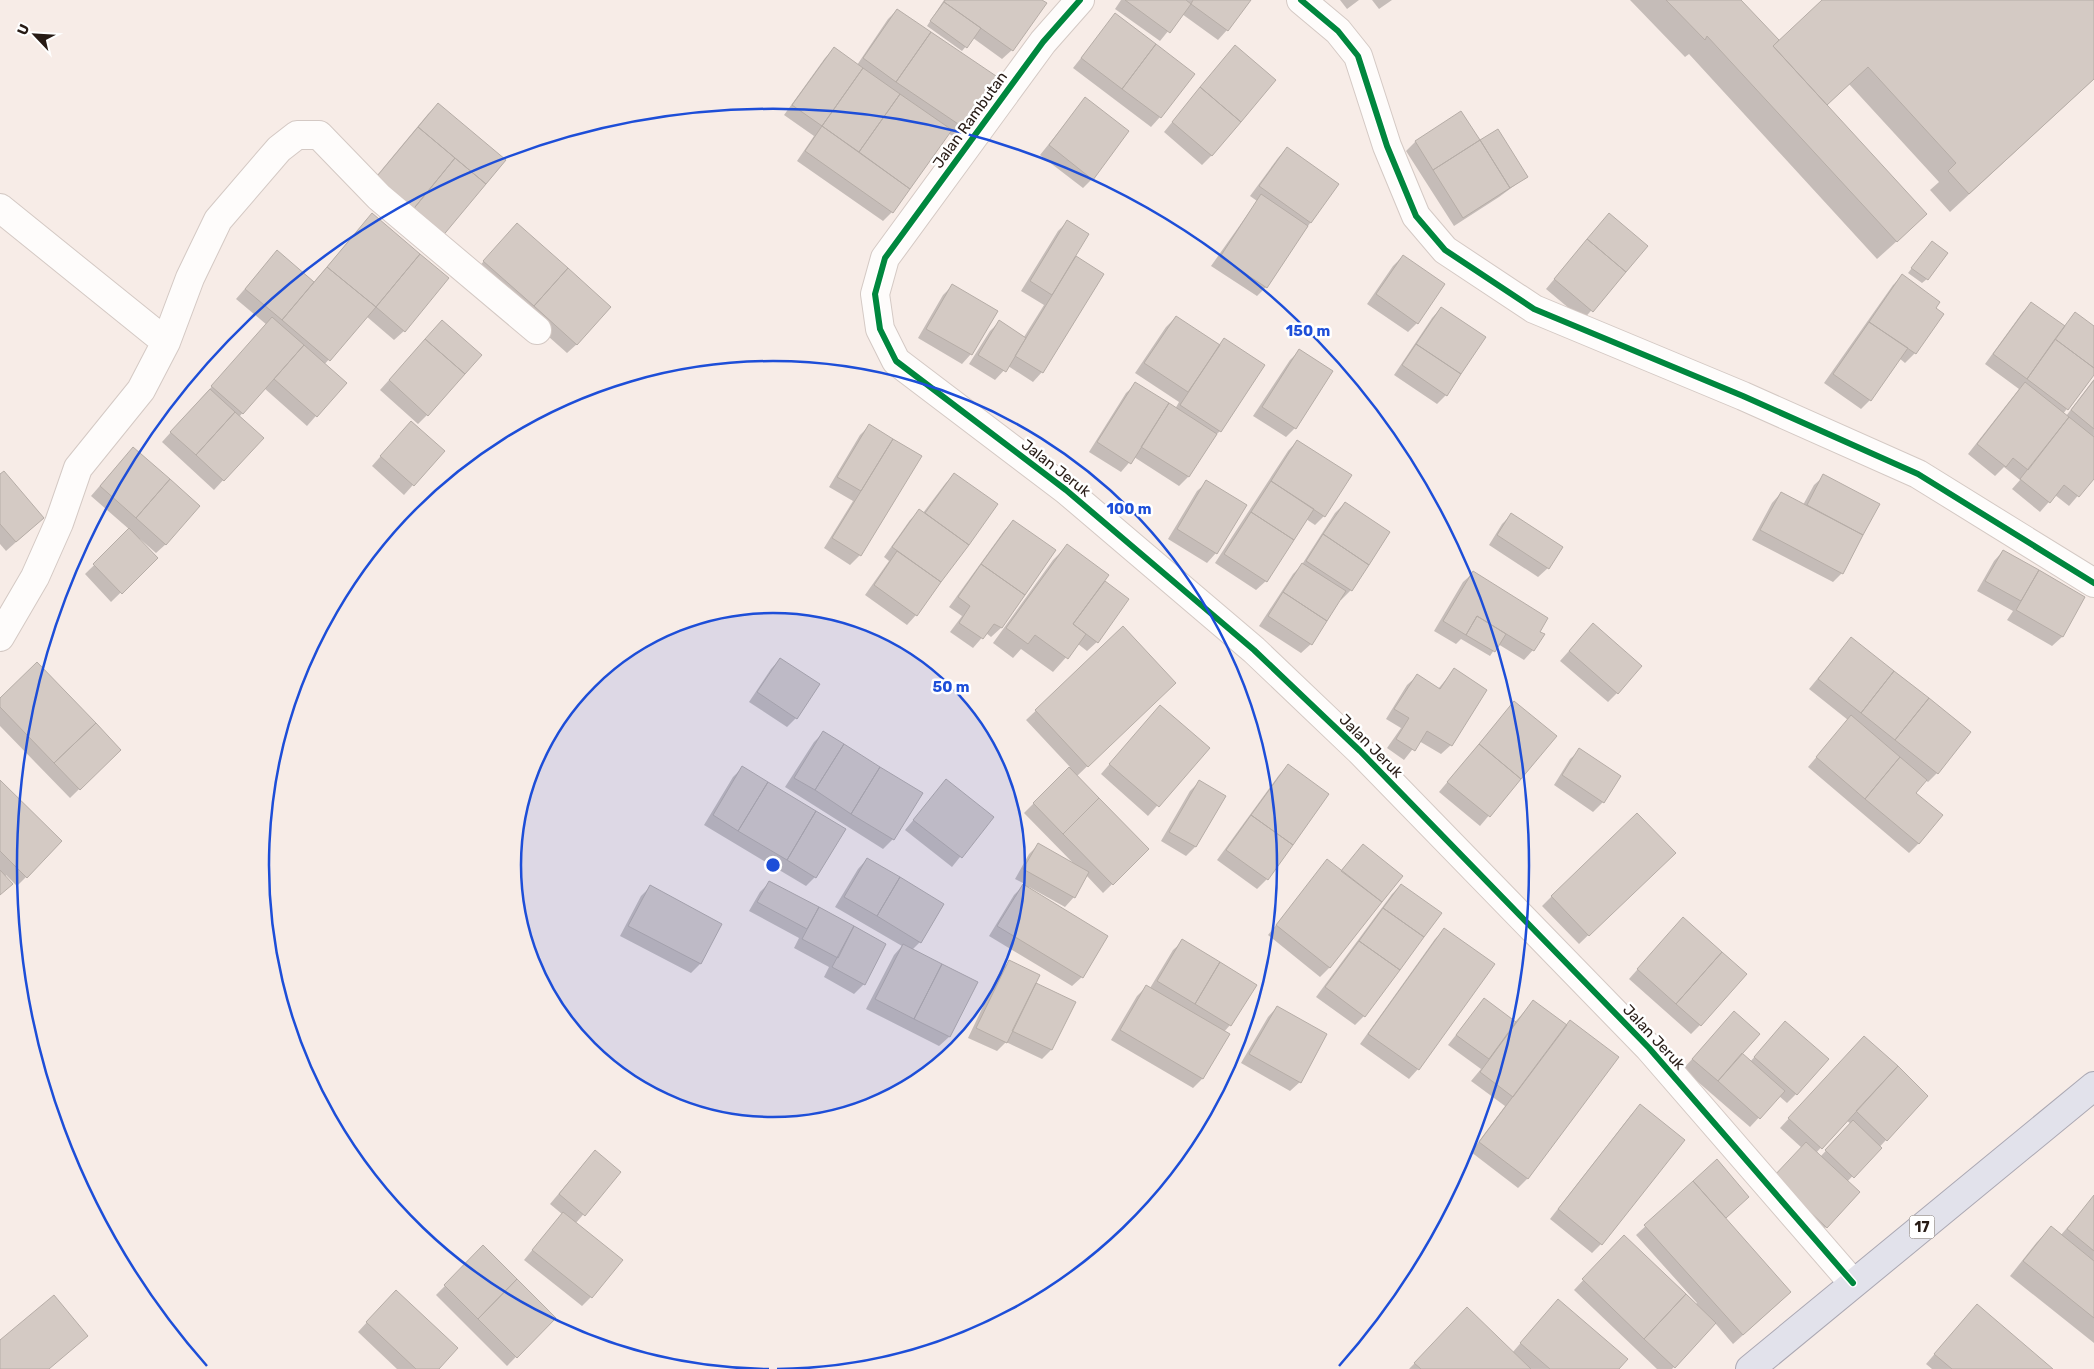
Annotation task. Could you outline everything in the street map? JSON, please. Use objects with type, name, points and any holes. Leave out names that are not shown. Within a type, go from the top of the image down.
[{"type":"highway","name":"17","points":[[1750,1369],[2094,1086]]},
{"type":"street","name":"Jalan Rambutan","points":[[885,258],[1043,42],[1080,0]]},
{"type":"street","points":[[1301,0],[1338,31],[1358,56],[1387,146],[1416,216],[1445,250],[1534,309],[1743,396],[1918,474],[2094,582]]},
{"type":"street","points":[[0,637],[35,577],[59,523],[78,468],[141,390],[166,342],[190,278],[218,220],[279,149],[297,135],[319,135],[379,197],[538,330]]},
{"type":"street","points":[[0,208],[166,342]]},
{"type":"street","name":"Jalan Jeruk","points":[[885,258],[875,294],[880,329],[896,361],[1066,490],[1254,650],[1360,752],[1649,1048],[1853,1283]]},
{"type":"building","points":[[945,0],[1042,0],[1047,3],[1013,51],[944,2]]},
{"type":"building","points":[[1125,0],[1186,0],[1191,4],[1170,33]]},
{"type":"building","points":[[1193,0],[1251,0],[1228,31],[1191,4]]},
{"type":"building","points":[[1666,0],[1741,0],[1779,40],[1773,46],[1927,214],[1897,242],[1707,36],[1705,40]]},
{"type":"building","points":[[1822,0],[2094,0],[2094,79],[1969,194],[1948,171],[1956,163],[1868,67],[1827,105],[1773,46]]},
{"type":"building","points":[[944,2],[981,28],[967,48],[930,21]]},
{"type":"building","points":[[897,9],[931,32],[896,82],[863,58]]},
{"type":"building","points":[[1115,13],[1156,44],[1122,89],[1081,58]]},
{"type":"building","points":[[931,32],[999,78],[964,128],[896,82]]},
{"type":"building","points":[[1156,44],[1195,74],[1161,118],[1122,89]]},
{"type":"building","points":[[1235,45],[1276,80],[1241,122],[1200,87]]},
{"type":"building","points":[[834,47],[863,68],[822,126],[792,105]]},
{"type":"building","points":[[863,68],[900,94],[859,152],[822,126]]},
{"type":"building","points":[[1200,87],[1241,122],[1212,156],[1172,122]]},
{"type":"building","points":[[900,94],[952,130],[910,189],[859,152]]},
{"type":"building","points":[[1085,97],[1129,131],[1093,180],[1049,145]]},
{"type":"building","points":[[438,103],[506,160],[486,184],[418,127]]},
{"type":"building","points":[[1461,111],[1480,140],[1433,170],[1415,141]]},
{"type":"building","points":[[822,126],[910,189],[893,213],[805,151]]},
{"type":"building","points":[[418,127],[455,158],[411,212],[373,181]]},
{"type":"building","points":[[1498,129],[1528,177],[1510,188],[1480,140]]},
{"type":"building","points":[[1480,140],[1510,188],[1463,218],[1433,170]]},
{"type":"building","points":[[1287,147],[1339,184],[1311,223],[1259,186]]},
{"type":"building","points":[[455,158],[486,184],[441,238],[411,212]]},
{"type":"building","points":[[1261,194],[1308,226],[1267,288],[1220,257]]},
{"type":"building","points":[[372,213],[420,254],[376,307],[327,267]]},
{"type":"building","points":[[1609,213],[1648,246],[1626,272],[1587,239]]},
{"type":"building","points":[[1067,220],[1089,234],[1052,295],[1030,281]]},
{"type":"building","points":[[517,223],[568,268],[534,306],[483,261]]},
{"type":"building","points":[[1587,239],[1626,272],[1593,312],[1554,279]]},
{"type":"building","points":[[1932,241],[1948,253],[1928,280],[1911,268]]},
{"type":"building","points":[[277,250],[314,282],[282,320],[245,289]]},
{"type":"building","points":[[420,254],[449,278],[405,332],[376,307]]},
{"type":"building","points":[[1403,255],[1445,284],[1418,324],[1376,294]]},
{"type":"building","points":[[1076,256],[1104,274],[1043,373],[1015,356]]},
{"type":"building","points":[[327,267],[376,307],[330,361],[282,320]]},
{"type":"building","points":[[568,268],[611,307],[577,345],[534,306]]},
{"type":"building","points":[[1902,274],[1940,302],[1936,308],[1944,314],[1916,354],[1869,322]]},
{"type":"building","points":[[952,284],[998,311],[972,355],[926,329]]},
{"type":"building","points":[[2031,302],[2065,326],[2027,379],[1993,354]]},
{"type":"building","points":[[1441,307],[1486,337],[1461,374],[1416,344]]},
{"type":"building","points":[[2075,312],[2094,326],[2094,368],[2055,339]]},
{"type":"building","points":[[1176,316],[1220,345],[1188,392],[1144,363]]},
{"type":"building","points":[[272,317],[304,345],[243,414],[211,386]]},
{"type":"building","points":[[442,320],[482,355],[465,374],[425,339]]},
{"type":"building","points":[[999,320],[1026,338],[1006,372],[978,355]]},
{"type":"building","points":[[1869,322],[1908,348],[1871,401],[1833,374]]},
{"type":"building","points":[[1224,338],[1265,365],[1221,432],[1180,405]]},
{"type":"building","points":[[425,339],[465,374],[428,416],[389,380]]},
{"type":"building","points":[[2055,339],[2094,368],[2094,375],[2068,410],[2027,379]]},
{"type":"building","points":[[1416,344],[1461,374],[1447,396],[1402,365]]},
{"type":"building","points":[[304,345],[347,383],[317,417],[274,379]]},
{"type":"building","points":[[1299,349],[1333,371],[1296,429],[1262,407]]},
{"type":"building","points":[[2094,380],[2094,429],[2071,410]]},
{"type":"building","points":[[1135,382],[1169,403],[1131,464],[1097,442]]},
{"type":"building","points":[[2025,382],[2069,417],[2028,470],[2013,458],[2006,467],[1977,444]]},
{"type":"building","points":[[210,389],[235,412],[196,455],[170,432]]},
{"type":"building","points":[[1169,403],[1217,434],[1189,477],[1141,447]]},
{"type":"building","points":[[235,412],[264,438],[224,481],[196,455]]},
{"type":"building","points":[[2069,417],[2094,437],[2094,479],[2079,497],[2064,485],[2050,503],[2020,479]]},
{"type":"building","points":[[411,421],[445,451],[414,486],[380,456]]},
{"type":"building","points":[[869,424],[893,439],[861,491],[837,477]]},
{"type":"building","points":[[893,439],[922,456],[861,556],[832,538]]},
{"type":"building","points":[[1297,440],[1352,475],[1325,517],[1271,481]]},
{"type":"building","points":[[133,447],[170,479],[136,518],[100,486]]},
{"type":"building","points":[[4,471],[44,518],[16,542],[0,524],[0,474]]},
{"type":"building","points":[[954,473],[998,504],[969,545],[925,513]]},
{"type":"building","points":[[1823,474],[1880,504],[1863,535],[1807,505]]},
{"type":"building","points":[[170,479],[200,506],[166,545],[136,518]]},
{"type":"building","points":[[1206,480],[1247,505],[1217,554],[1177,529]]},
{"type":"building","points":[[1271,481],[1314,509],[1294,540],[1251,512]]},
{"type":"building","points":[[1781,492],[1863,535],[1843,574],[1760,530]]},
{"type":"building","points":[[1345,502],[1390,532],[1369,565],[1323,534]]},
{"type":"building","points":[[919,509],[969,545],[941,582],[892,547]]},
{"type":"building","points":[[1251,512],[1294,540],[1267,582],[1224,554]]},
{"type":"building","points":[[1511,513],[1563,547],[1549,569],[1497,535]]},
{"type":"building","points":[[1013,520],[1056,550],[1025,595],[981,564]]},
{"type":"building","points":[[129,528],[158,558],[122,594],[93,564]]},
{"type":"building","points":[[1323,534],[1369,565],[1352,591],[1306,561]]},
{"type":"building","points":[[1067,544],[1109,575],[1073,624],[1086,634],[1068,659],[1035,635],[1028,644],[1006,628]]},
{"type":"building","points":[[2003,550],[2039,570],[2021,601],[1985,581]]},
{"type":"building","points":[[897,551],[941,582],[917,616],[874,585]]},
{"type":"building","points":[[1302,563],[1346,591],[1327,621],[1283,592]]},
{"type":"building","points":[[981,564],[1025,595],[1002,628],[994,624],[983,639],[959,623],[970,606],[958,597]]},
{"type":"building","points":[[2039,570],[2085,597],[2063,637],[2016,610]]},
{"type":"building","points":[[1473,571],[1548,618],[1540,632],[1545,634],[1534,651],[1477,616],[1466,635],[1443,621]]},
{"type":"building","points":[[1105,581],[1129,599],[1098,643],[1073,624]]},
{"type":"building","points":[[1283,592],[1327,621],[1312,645],[1268,616]]},
{"type":"building","points":[[1477,616],[1506,634],[1495,652],[1466,635]]},
{"type":"building","points":[[1593,623],[1642,666],[1618,694],[1569,651]]},
{"type":"building","points":[[1123,626],[1176,683],[1088,767],[1035,710]]},
{"type":"building","points":[[1851,637],[1894,671],[1861,713],[1818,679]]},
{"type":"building","points":[[780,658],[820,684],[797,719],[757,692]]},
{"type":"building","points":[[37,662],[96,723],[54,763],[0,707],[0,698]]},
{"type":"building","points":[[1454,668],[1487,690],[1452,746],[1427,731],[1415,751],[1396,739],[1409,718],[1394,709],[1417,674],[1440,689]]},
{"type":"building","points":[[1894,671],[1929,698],[1895,740],[1861,713]]},
{"type":"building","points":[[1929,698],[1971,732],[1938,774],[1895,740]]},
{"type":"building","points":[[1514,701],[1557,736],[1521,779],[1479,744]]},
{"type":"building","points":[[1160,705],[1210,748],[1159,807],[1109,764]]},
{"type":"building","points":[[1851,715],[1900,757],[1865,799],[1816,757]]},
{"type":"building","points":[[96,723],[121,750],[80,790],[54,763]]},
{"type":"building","points":[[823,731],[844,744],[815,790],[794,778]]},
{"type":"building","points":[[844,744],[880,767],[851,814],[815,790]]},
{"type":"building","points":[[1479,744],[1521,779],[1490,817],[1447,782]]},
{"type":"building","points":[[1579,748],[1621,776],[1604,803],[1562,775]]},
{"type":"building","points":[[1900,757],[1927,780],[1916,793],[1943,815],[1919,844],[1865,799]]},
{"type":"building","points":[[1288,764],[1329,794],[1293,845],[1251,815]]},
{"type":"building","points":[[742,766],[768,782],[738,831],[713,815]]},
{"type":"building","points":[[880,767],[923,793],[894,840],[851,814]]},
{"type":"building","points":[[1069,767],[1099,798],[1063,834],[1033,803]]},
{"type":"building","points":[[946,779],[994,817],[962,858],[913,820]]},
{"type":"building","points":[[0,780],[62,841],[27,878],[0,851]]},
{"type":"building","points":[[1199,780],[1226,796],[1196,847],[1169,832]]},
{"type":"building","points":[[768,782],[816,811],[787,860],[738,831]]},
{"type":"building","points":[[1099,798],[1149,849],[1113,885],[1063,834]]},
{"type":"building","points":[[816,811],[846,829],[816,878],[787,860]]},
{"type":"building","points":[[1637,813],[1676,853],[1589,936],[1551,896]]},
{"type":"building","points":[[1251,815],[1293,845],[1268,880],[1226,850]]},
{"type":"building","points":[[1038,843],[1089,872],[1075,898],[1023,869]]},
{"type":"building","points":[[1363,844],[1403,876],[1382,902],[1341,871]]},
{"type":"building","points":[[867,858],[900,877],[877,916],[844,897]]},
{"type":"building","points":[[1327,859],[1382,902],[1330,968],[1276,925]]},
{"type":"building","points":[[0,870],[13,884],[0,895]]},
{"type":"building","points":[[900,877],[944,904],[921,943],[877,916]]},
{"type":"building","points":[[769,881],[819,907],[807,929],[757,902]]},
{"type":"building","points":[[1023,884],[1108,936],[1083,978],[997,926]]},
{"type":"building","points":[[1401,884],[1442,913],[1424,937],[1383,908]]},
{"type":"building","points":[[650,885],[722,924],[701,964],[628,926]]},
{"type":"building","points":[[819,907],[854,926],[838,958],[802,939]]},
{"type":"building","points":[[1383,908],[1424,937],[1400,970],[1359,941]]},
{"type":"building","points":[[1683,917],[1722,952],[1676,1004],[1637,969]]},
{"type":"building","points":[[854,926],[886,944],[865,985],[832,967]]},
{"type":"building","points":[[1444,928],[1495,964],[1419,1070],[1368,1034]]},
{"type":"building","points":[[1182,939],[1220,962],[1195,1004],[1157,981]]},
{"type":"building","points":[[1359,941],[1400,970],[1365,1017],[1325,987]]},
{"type":"building","points":[[903,944],[942,964],[914,1019],[875,999]]},
{"type":"building","points":[[1722,952],[1747,974],[1701,1026],[1676,1004]]},
{"type":"building","points":[[1009,960],[1040,975],[1007,1043],[976,1028]]},
{"type":"building","points":[[1220,962],[1257,985],[1231,1026],[1195,1004]]},
{"type":"building","points":[[942,964],[978,982],[950,1037],[914,1019]]},
{"type":"building","points":[[1036,983],[1076,1002],[1052,1050],[1012,1031]]},
{"type":"building","points":[[1146,985],[1230,1034],[1203,1079],[1120,1030]]},
{"type":"building","points":[[1484,998],[1516,1022],[1489,1059],[1456,1035]]},
{"type":"building","points":[[1533,1000],[1567,1025],[1513,1097],[1480,1072]]},
{"type":"building","points":[[1277,1006],[1327,1034],[1301,1083],[1249,1054]]},
{"type":"building","points":[[1734,1011],[1760,1034],[1718,1081],[1692,1059]]},
{"type":"building","points":[[1570,1020],[1619,1057],[1528,1179],[1479,1142]]},
{"type":"building","points":[[1785,1021],[1829,1059],[1797,1095],[1754,1057]]},
{"type":"building","points":[[1864,1036],[1898,1066],[1822,1149],[1788,1118]]},
{"type":"building","points":[[1742,1053],[1785,1091],[1760,1119],[1718,1081]]},
{"type":"building","points":[[1898,1066],[1928,1096],[1887,1141],[1856,1111]]},
{"type":"building","points":[[1640,1104],[1685,1140],[1602,1245],[1558,1209]]},
{"type":"building","points":[[1853,1120],[1882,1148],[1854,1178],[1825,1150]]},
{"type":"building","points":[[1806,1142],[1860,1192],[1827,1228],[1773,1177]]},
{"type":"building","points":[[595,1150],[621,1172],[585,1216],[559,1194]]},
{"type":"building","points":[[1717,1159],[1749,1197],[1726,1218],[1693,1181]]},
{"type":"building","points":[[1693,1181],[1791,1292],[1743,1335],[1644,1225]]},
{"type":"building","points":[[2094,1195],[2094,1251],[2067,1229]]},
{"type":"building","points":[[563,1212],[623,1260],[592,1298],[532,1250]]},
{"type":"building","points":[[2051,1226],[2094,1261],[2094,1318],[2023,1261]]},
{"type":"building","points":[[1624,1235],[1686,1294],[1644,1339],[1582,1279]]},
{"type":"building","points":[[483,1245],[517,1279],[478,1319],[444,1285]]},
{"type":"building","points":[[517,1279],[556,1318],[517,1358],[478,1319]]},
{"type":"building","points":[[396,1290],[458,1348],[439,1369],[416,1369],[366,1322]]},
{"type":"building","points":[[1686,1294],[1716,1323],[1675,1368],[1644,1339]]},
{"type":"building","points":[[54,1295],[88,1336],[49,1369],[0,1369],[0,1340]]},
{"type":"building","points":[[1558,1299],[1628,1359],[1619,1369],[1550,1369],[1520,1343]]},
{"type":"building","points":[[1977,1304],[2053,1369],[1952,1369],[1934,1354]]},
{"type":"building","points":[[1467,1307],[1531,1369],[1421,1369],[1414,1363]]},
{"type":"cycle path","points":[[1080,0],[1043,42],[885,258],[875,294],[880,329],[896,361],[1066,490],[1254,650],[1360,751],[1649,1048],[1853,1283]]},
{"type":"cycle path","points":[[1301,0],[1338,31],[1358,56],[1387,146],[1416,216],[1445,250],[1534,309],[1743,396],[1918,474],[2094,583]]}]
